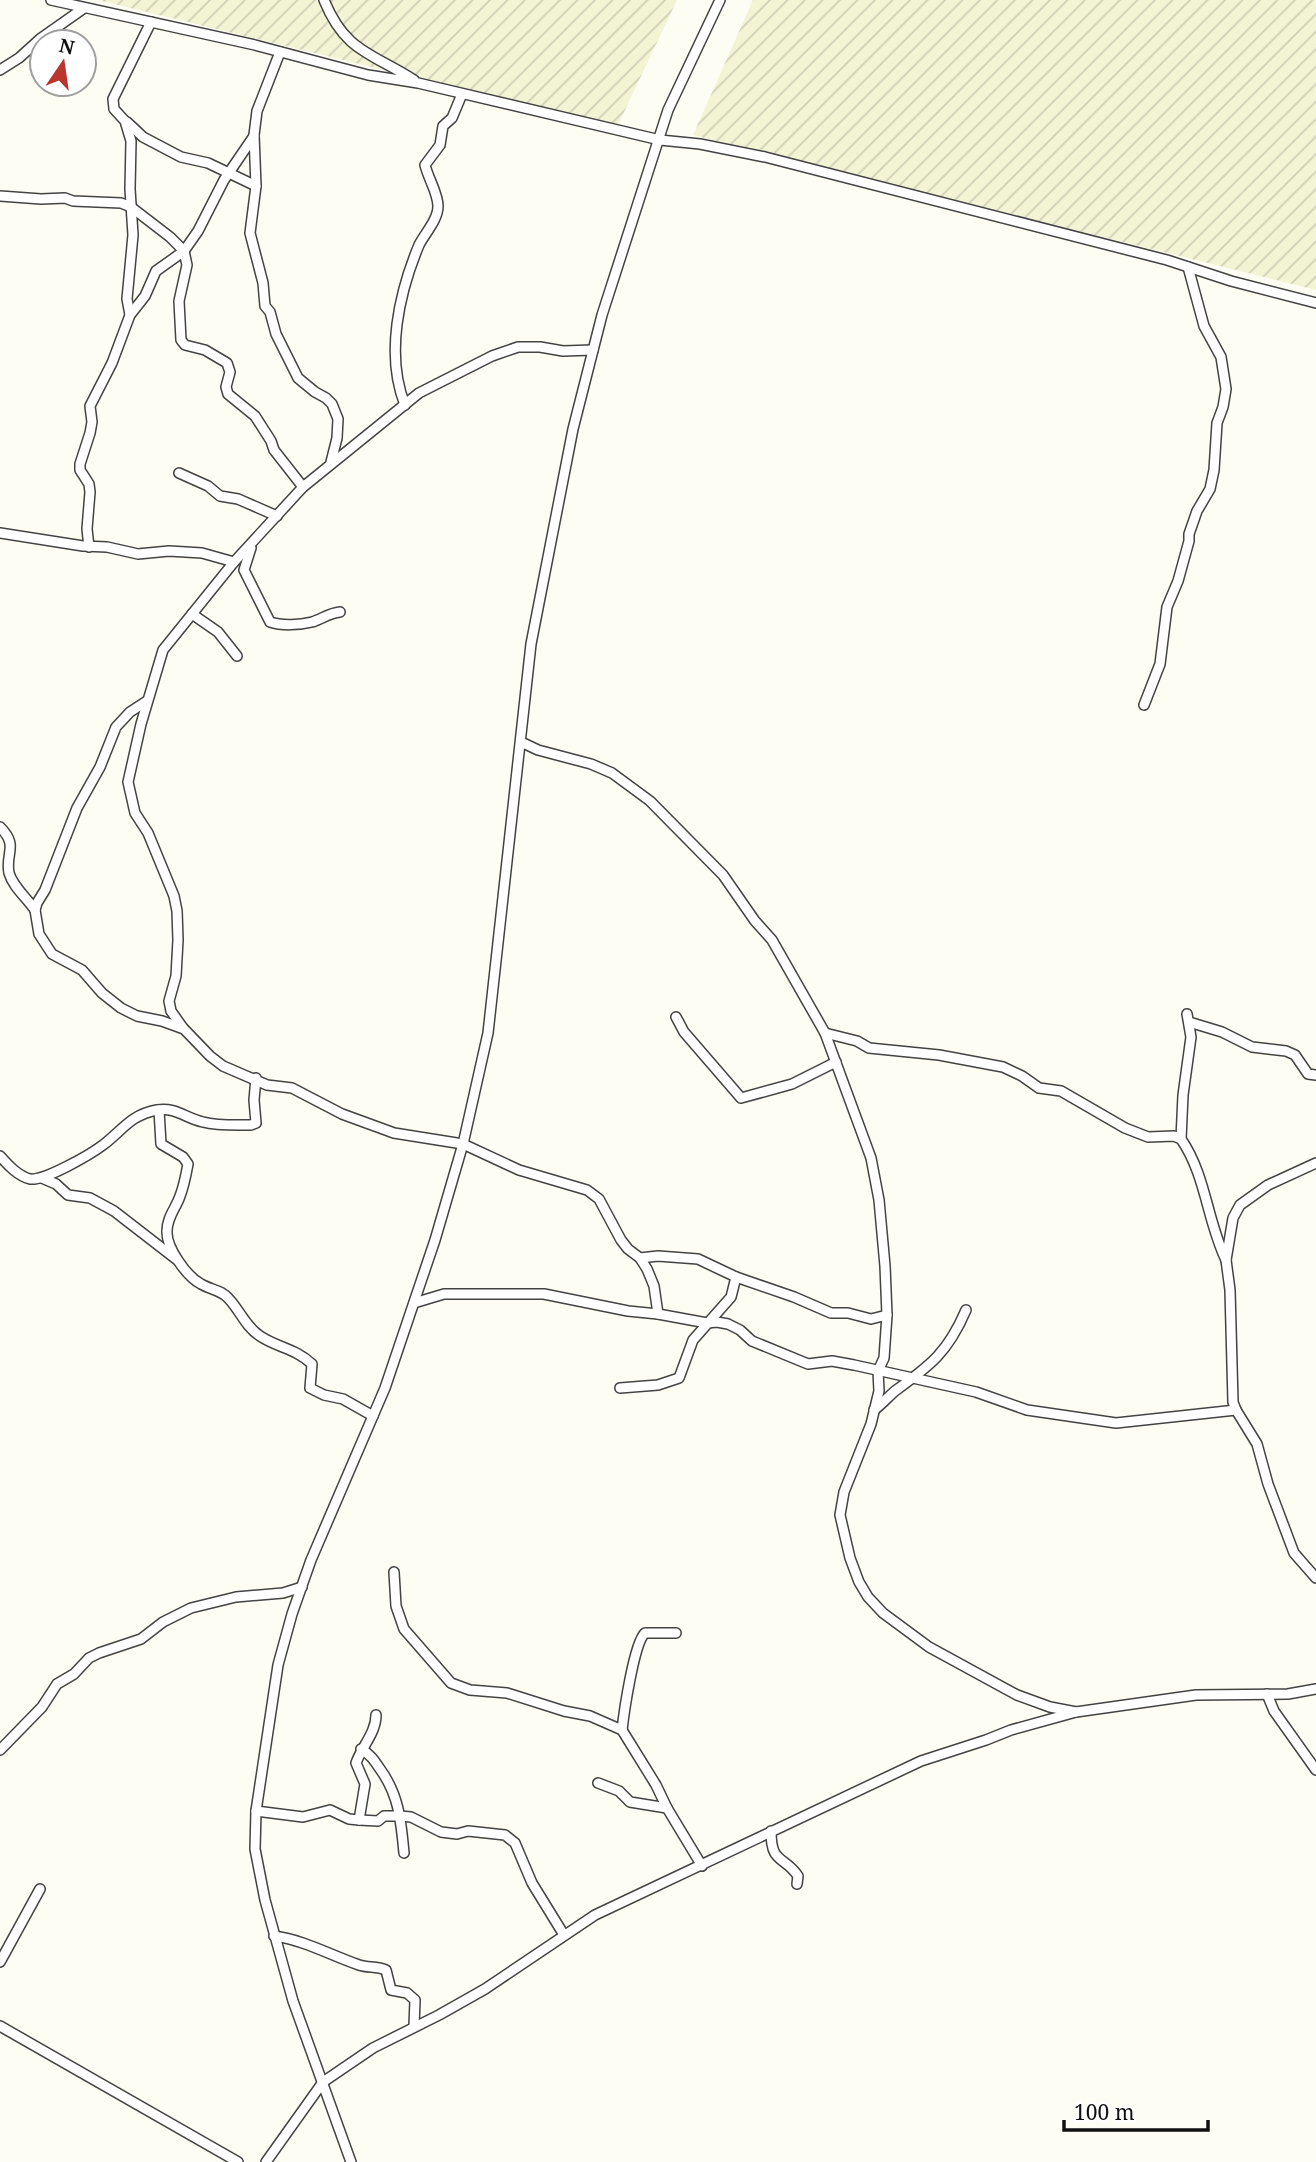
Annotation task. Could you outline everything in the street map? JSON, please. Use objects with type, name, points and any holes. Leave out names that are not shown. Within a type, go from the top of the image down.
[{"type":"street","points":[[51,0],[660,141],[700,144],[765,157],[1316,303]]},
{"type":"street","points":[[324,0],[341,32],[356,48],[393,66],[418,83]]},
{"type":"street","points":[[351,2162],[293,2001],[274,1936],[255,1849],[256,1811],[278,1665],[311,1560],[385,1388],[463,1144],[488,1032],[531,644],[573,429],[602,315],[675,93],[720,0]]},
{"type":"street","points":[[0,70],[84,8]]},
{"type":"street","points":[[151,22],[113,99],[114,109],[143,136],[172,153],[208,163],[256,186]]},
{"type":"street","points":[[280,52],[261,99],[254,135],[256,186],[250,233],[263,284],[265,306],[298,378],[326,398],[338,419],[337,439],[330,464]]},
{"type":"street","points":[[405,405],[396,363],[397,323],[405,281],[425,233],[436,216],[438,204],[425,165],[440,145],[443,126],[452,118],[462,94]]},
{"type":"street","points":[[125,121],[131,141],[132,260],[127,299],[130,315]]},
{"type":"street","points":[[89,547],[90,492],[80,464],[92,422],[90,406],[103,382],[130,315],[145,296],[156,271],[184,251],[254,135]]},
{"type":"street","points":[[0,196],[121,203],[131,207],[184,251],[187,265],[178,314],[181,340],[185,345],[205,350],[227,363],[230,372],[226,387],[228,394],[255,416],[274,450],[303,487]]},
{"type":"street","points":[[1144,705],[1160,664],[1167,607],[1178,581],[1189,534],[1197,511],[1210,489],[1217,423],[1226,389],[1221,357],[1204,326],[1188,267]]},
{"type":"street","points":[[593,350],[563,351],[527,346],[505,351],[427,388],[303,487],[234,562],[163,650],[147,701],[128,782],[135,813],[149,833],[174,896],[177,911],[176,976],[170,1001],[171,1011],[184,1029],[216,1062],[267,1085],[292,1088],[342,1114],[394,1133],[463,1144],[505,1165],[546,1179],[577,1185],[596,1195],[621,1240],[640,1258],[654,1286],[658,1314]]},
{"type":"street","points":[[178,473],[208,486],[220,496],[238,499],[277,516]]},
{"type":"street","points":[[0,533],[89,547],[107,547],[138,554],[169,551],[202,553],[234,562]]},
{"type":"street","points":[[219,583],[244,570],[253,543]]},
{"type":"street","points":[[244,570],[270,622],[313,622],[329,613],[340,612]]},
{"type":"street","points":[[192,614],[218,632],[237,656]]},
{"type":"street","points":[[35,910],[46,890],[76,808],[100,768],[116,727],[130,712],[147,701]]},
{"type":"street","points":[[521,742],[612,773],[650,801],[723,875],[755,921],[772,940],[825,1033],[871,1158],[885,1266],[887,1315],[884,1358],[878,1371],[878,1391],[871,1423],[844,1492],[840,1515],[850,1558],[859,1582],[868,1597],[899,1627],[929,1647],[1017,1695],[1050,1707],[1076,1712]]},
{"type":"street","points":[[0,827],[11,842],[9,873],[35,910],[39,934],[52,954],[82,970],[102,993],[121,1008],[137,1016],[184,1029]]},
{"type":"street","points":[[676,1017],[684,1032],[741,1098],[792,1084],[836,1062]]},
{"type":"street","points":[[1226,1259],[1216,1239],[1208,1200],[1181,1139],[1183,1095],[1191,1037],[1188,1018],[1252,1047],[1286,1051],[1295,1055],[1308,1074],[1316,1075]]},
{"type":"street","points":[[825,1033],[857,1041],[869,1048],[939,1055],[1003,1068],[1023,1076],[1039,1088],[1061,1091],[1136,1133],[1148,1137],[1174,1136],[1181,1139]]},
{"type":"street","points":[[0,1156],[22,1175],[32,1179],[42,1178],[102,1146],[131,1119],[159,1110],[171,1109],[200,1122],[251,1125],[256,1123],[257,1119],[254,1100],[256,1078]]},
{"type":"street","points":[[159,1110],[161,1144],[183,1157],[188,1164],[180,1198],[170,1214],[166,1233],[168,1242],[181,1262],[199,1283],[229,1298],[242,1320],[260,1336],[302,1355],[312,1364],[310,1388],[343,1399],[373,1416]]},
{"type":"street","points":[[1316,1163],[1268,1185],[1240,1205],[1233,1218],[1226,1259],[1230,1290],[1231,1375],[1236,1410],[1257,1444],[1268,1484],[1294,1553],[1316,1578]]},
{"type":"street","points":[[42,1178],[57,1184],[68,1195],[90,1198],[114,1210],[181,1262]]},
{"type":"street","points":[[640,1258],[658,1256],[698,1259],[736,1277],[831,1313],[848,1313],[871,1320],[887,1315]]},
{"type":"street","points":[[620,1388],[658,1385],[679,1378],[693,1340],[732,1297],[736,1277]]},
{"type":"street","points":[[414,1303],[444,1294],[544,1294],[607,1308],[728,1324],[752,1342],[808,1364],[832,1361],[916,1377],[976,1392],[1027,1410],[1116,1423],[1236,1410]]},
{"type":"street","points":[[874,1410],[916,1377],[946,1348],[966,1310]]},
{"type":"street","points":[[394,1572],[396,1606],[404,1629],[451,1682],[470,1690],[507,1693],[590,1716],[622,1730],[702,1866]]},
{"type":"street","points":[[0,1750],[42,1707],[57,1684],[74,1674],[89,1658],[141,1639],[163,1622],[191,1608],[236,1597],[283,1593],[302,1587]]},
{"type":"street","points":[[622,1730],[641,1637],[645,1633],[676,1633]]},
{"type":"street","points":[[266,2162],[323,2082],[373,2048],[485,1989],[595,1915],[921,1761],[1011,1730],[1076,1712],[1196,1695],[1289,1694],[1316,1689]]},
{"type":"street","points":[[1267,1694],[1274,1711],[1316,1770]]},
{"type":"street","points":[[359,1820],[365,1784],[356,1763],[361,1749],[374,1732],[376,1715]]},
{"type":"street","points":[[361,1749],[370,1754],[391,1783],[400,1816],[404,1853]]},
{"type":"street","points":[[598,1783],[607,1784],[631,1802],[667,1808]]},
{"type":"street","points":[[256,1811],[303,1817],[330,1810],[349,1819],[378,1821],[384,1816],[411,1817],[442,1832],[457,1834],[468,1831],[505,1835],[511,1838],[519,1850],[532,1883],[564,1935]]},
{"type":"street","points":[[771,1832],[771,1848],[778,1858],[794,1869],[798,1876],[797,1884]]},
{"type":"street","points":[[0,1962],[40,1889]]},
{"type":"street","points":[[274,1936],[293,1938],[363,1966],[377,1966],[386,1970],[391,1990],[407,1993],[415,2000],[414,2026]]},
{"type":"street","points":[[0,2026],[238,2162]]},
{"type":"green space","points":[[98,0],[677,0],[617,127]]},
{"type":"green space","points":[[753,0],[1316,0],[1316,290],[693,135]]}]
